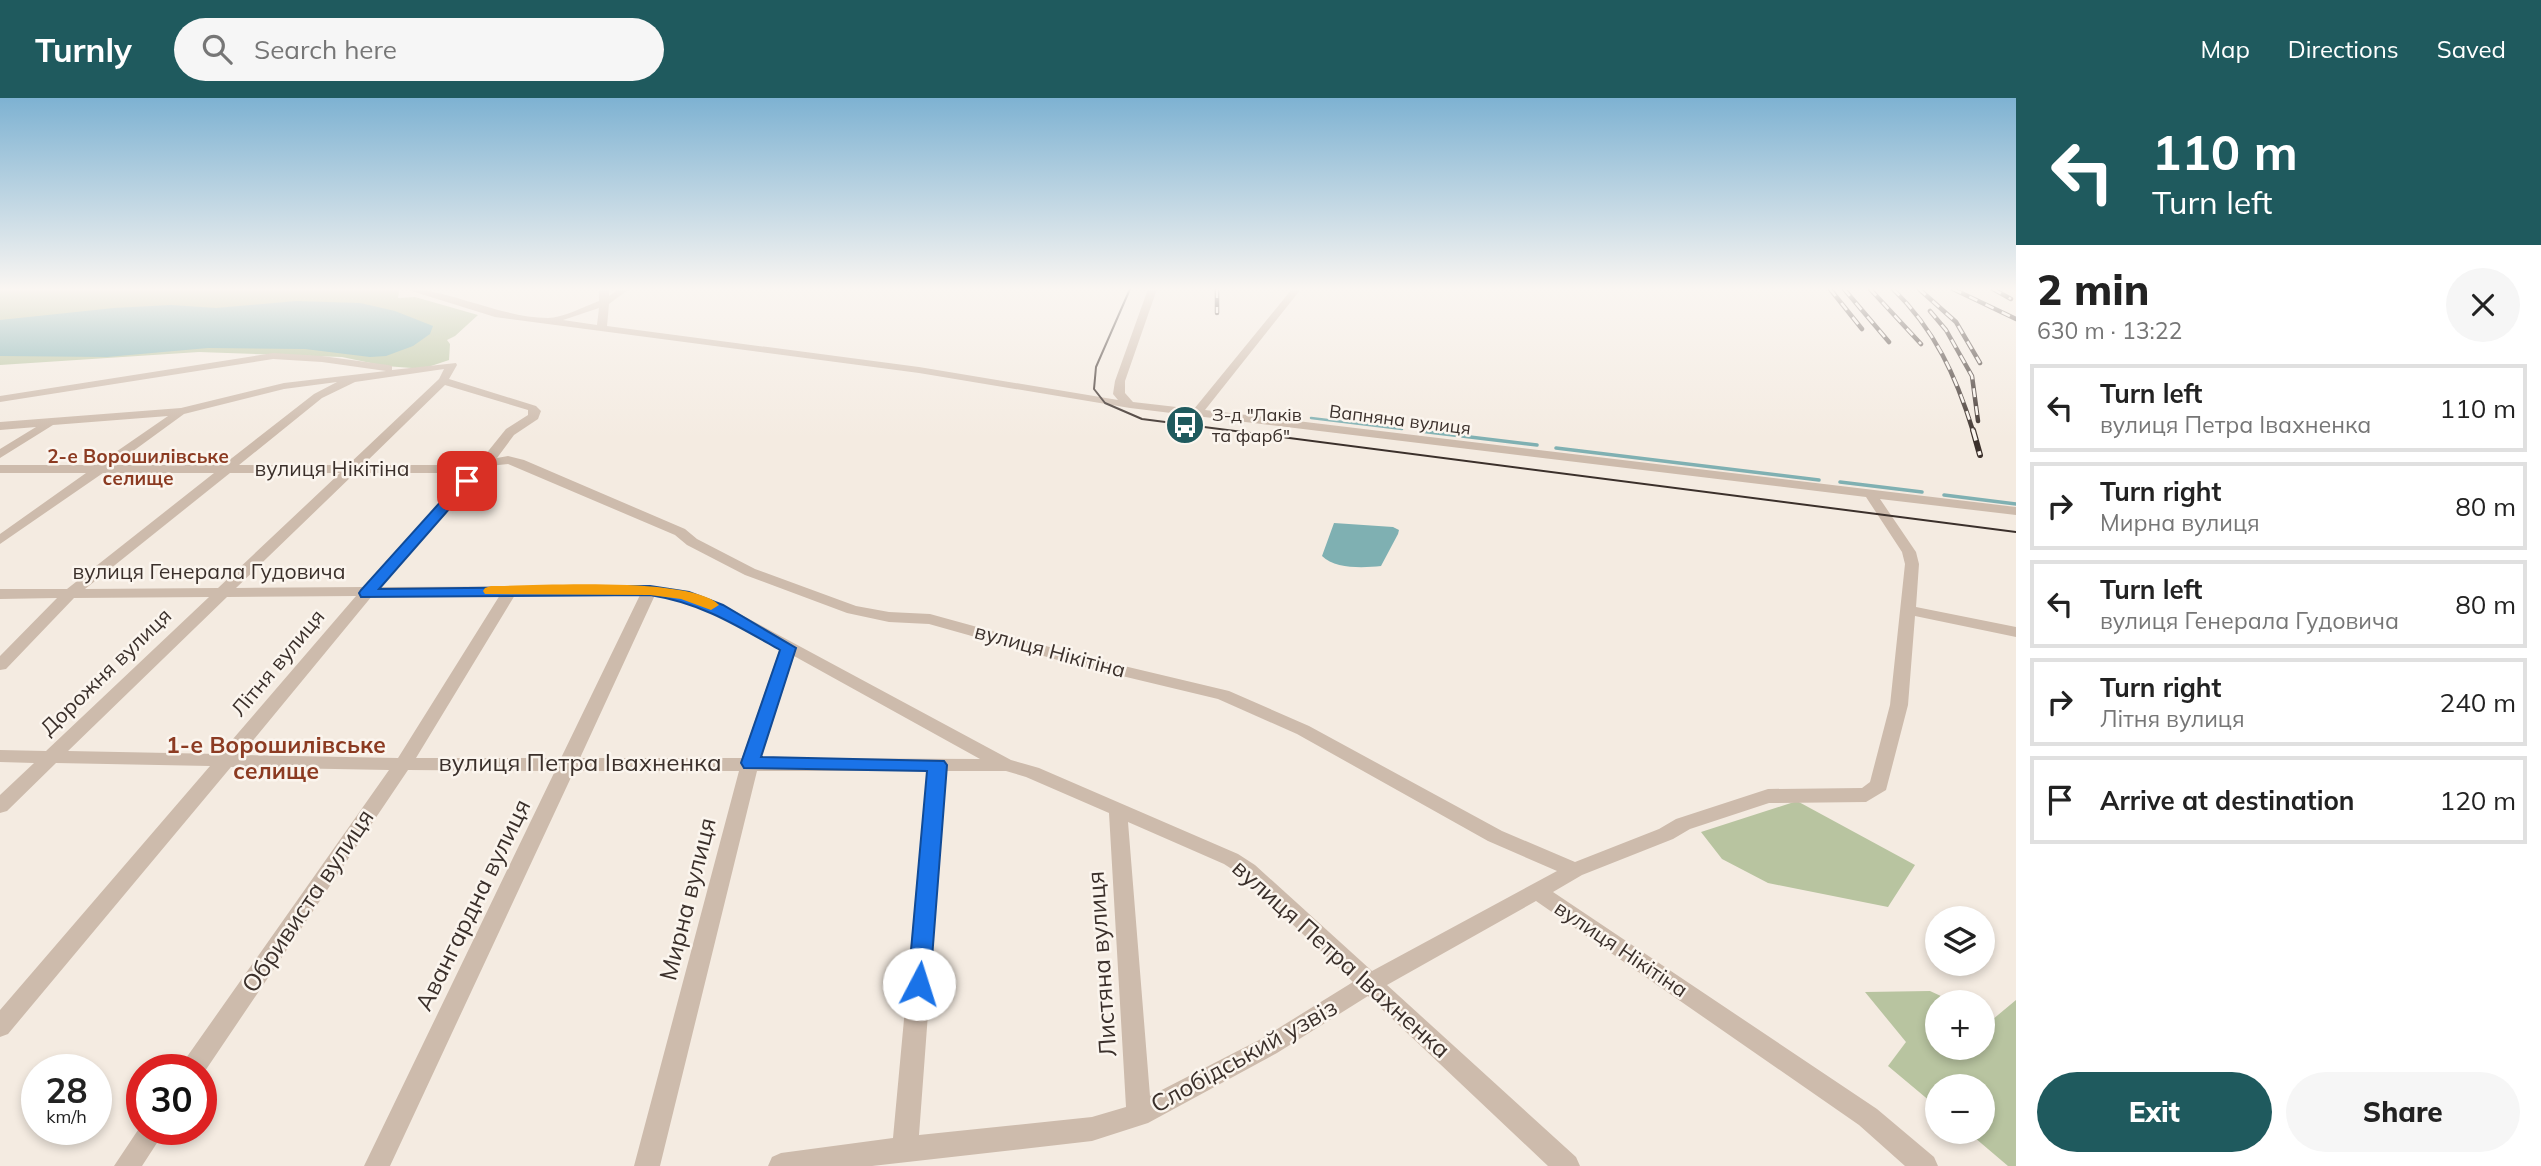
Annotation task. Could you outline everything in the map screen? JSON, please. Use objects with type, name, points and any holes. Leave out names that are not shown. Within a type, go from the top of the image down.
[{"type":"street","name":"Вапняна вулиця","points":[[678,339],[919,370],[1196,414],[2016,511]]},
{"type":"street","points":[[1130,405],[1119,394],[1120,381],[1135,339]]},
{"type":"street","points":[[1196,414],[1257,339]]},
{"type":"street","points":[[0,399],[273,356],[447,374]]},
{"type":"street","points":[[0,426],[181,411],[284,386],[369,381],[401,371]]},
{"type":"street","name":"Літня вулиця","points":[[0,1027],[367,593],[484,465],[510,432],[534,417],[535,411],[447,374],[369,381]]},
{"type":"street","name":"Дорожня вулиця","points":[[0,806],[447,374]]},
{"type":"street","points":[[0,666],[71,593],[318,396],[352,379],[369,381]]},
{"type":"street","points":[[0,540],[181,411]]},
{"type":"street","points":[[0,454],[50,422]]},
{"type":"street","name":"вулиця Нікітіна","points":[[0,469],[440,469],[508,460],[520,463],[680,532],[692,542],[750,572],[852,610],[889,617],[930,619],[1078,660],[1223,695],[1303,730],[1495,836],[1575,870]]},
{"type":"street","points":[[1575,870],[1666,834],[1684,824],[1768,796],[1866,795],[1879,785],[1899,705],[1912,564],[1909,552],[1870,493]]},
{"type":"street","name":"Обривиста вулиця","points":[[203,1054],[403,764],[511,590]]},
{"type":"street","name":"вулиця Генерала Гудовича","points":[[0,594],[650,590],[684,595],[702,601],[1006,765]]},
{"type":"street","name":"Авангардна вулиця","points":[[377,1166],[650,590]]},
{"type":"street","points":[[1907,610],[2016,632]]},
{"type":"street","name":"Мирна вулиця","points":[[647,1166],[750,763],[788,648]]},
{"type":"street","name":"вулиця Петра Івахненка","points":[[0,756],[403,764],[1006,765],[1032,772],[1231,859],[1248,870],[1567,1166]]},
{"type":"street","points":[[905,1149],[937,765]]},
{"type":"street","name":"Листяна вулиця","points":[[1118,811],[1139,1115]]},
{"type":"street","name":"вулиця Нікітіна","points":[[1575,870],[1538,892],[1868,1117],[1925,1166]]},
{"type":"street","name":"Слобідський узвіз","points":[[781,1166],[905,1149],[1092,1129],[1139,1115],[1269,1046],[1370,983],[1538,892]]},
{"type":"street","points":[[127,1166],[142,1145]]},
{"type":"green space","points":[[0,339],[449,339],[447,340],[450,344],[449,360],[425,368],[385,366],[342,357],[199,352],[0,365]]},
{"type":"green space","points":[[1797,801],[1915,865],[1888,907],[1768,883],[1722,859],[1701,832]]},
{"type":"green space","points":[[1925,991],[1925,1060],[1995,1060],[1995,1018],[2016,1000],[2016,1166],[2008,1166],[1982,1144],[1995,1144],[1995,1074],[1925,1074],[1925,1097],[1888,1066],[1906,1042],[1865,992]]},
{"type":"water","points":[[0,339],[423,339],[413,346],[386,356],[370,357],[305,349],[208,348],[107,357],[0,356]]},
{"type":"water","points":[[1334,523],[1393,527],[1399,530],[1381,566],[1350,567],[1334,563],[1322,556]]},
{"type":"waterway","points":[[1311,418],[1402,429]]},
{"type":"waterway","points":[[1424,431],[1420,431],[1537,445]]},
{"type":"waterway","points":[[1556,448],[1819,480]]},
{"type":"waterway","points":[[1840,482],[1922,492]]},
{"type":"waterway","points":[[1944,495],[2016,504]]},
{"type":"tram line","points":[[1108,339],[1096,367],[1094,389],[1105,403],[1142,419],[2016,532]]},
{"type":"railway","points":[[1886,339],[1889,342]]},
{"type":"railway","points":[[1916,339],[1921,344]]},
{"type":"railway","points":[[1933,339],[1959,391],[1973,431]]},
{"type":"railway","points":[[1951,339],[1972,376],[1978,421]]},
{"type":"railway","points":[[1966,339],[1980,363]]},
{"type":"railway","points":[[1973,430],[1980,455]]},
{"type":"slow traffic","points":[[491,591],[650,590],[684,595],[711,605]]},
{"type":"place","name":"З-д \"Лаків та фарб\"","points":[[1185,425]]},
{"type":"district","name":"2-е Ворошилівське селище","points":[[138,467]]},
{"type":"district","name":"1-е Ворошилівське селище","points":[[276,758]]},
{"type":"route","points":[[467,481],[367,593],[650,590],[684,595],[718,608],[788,648],[750,763],[937,765],[919,984]]}]
